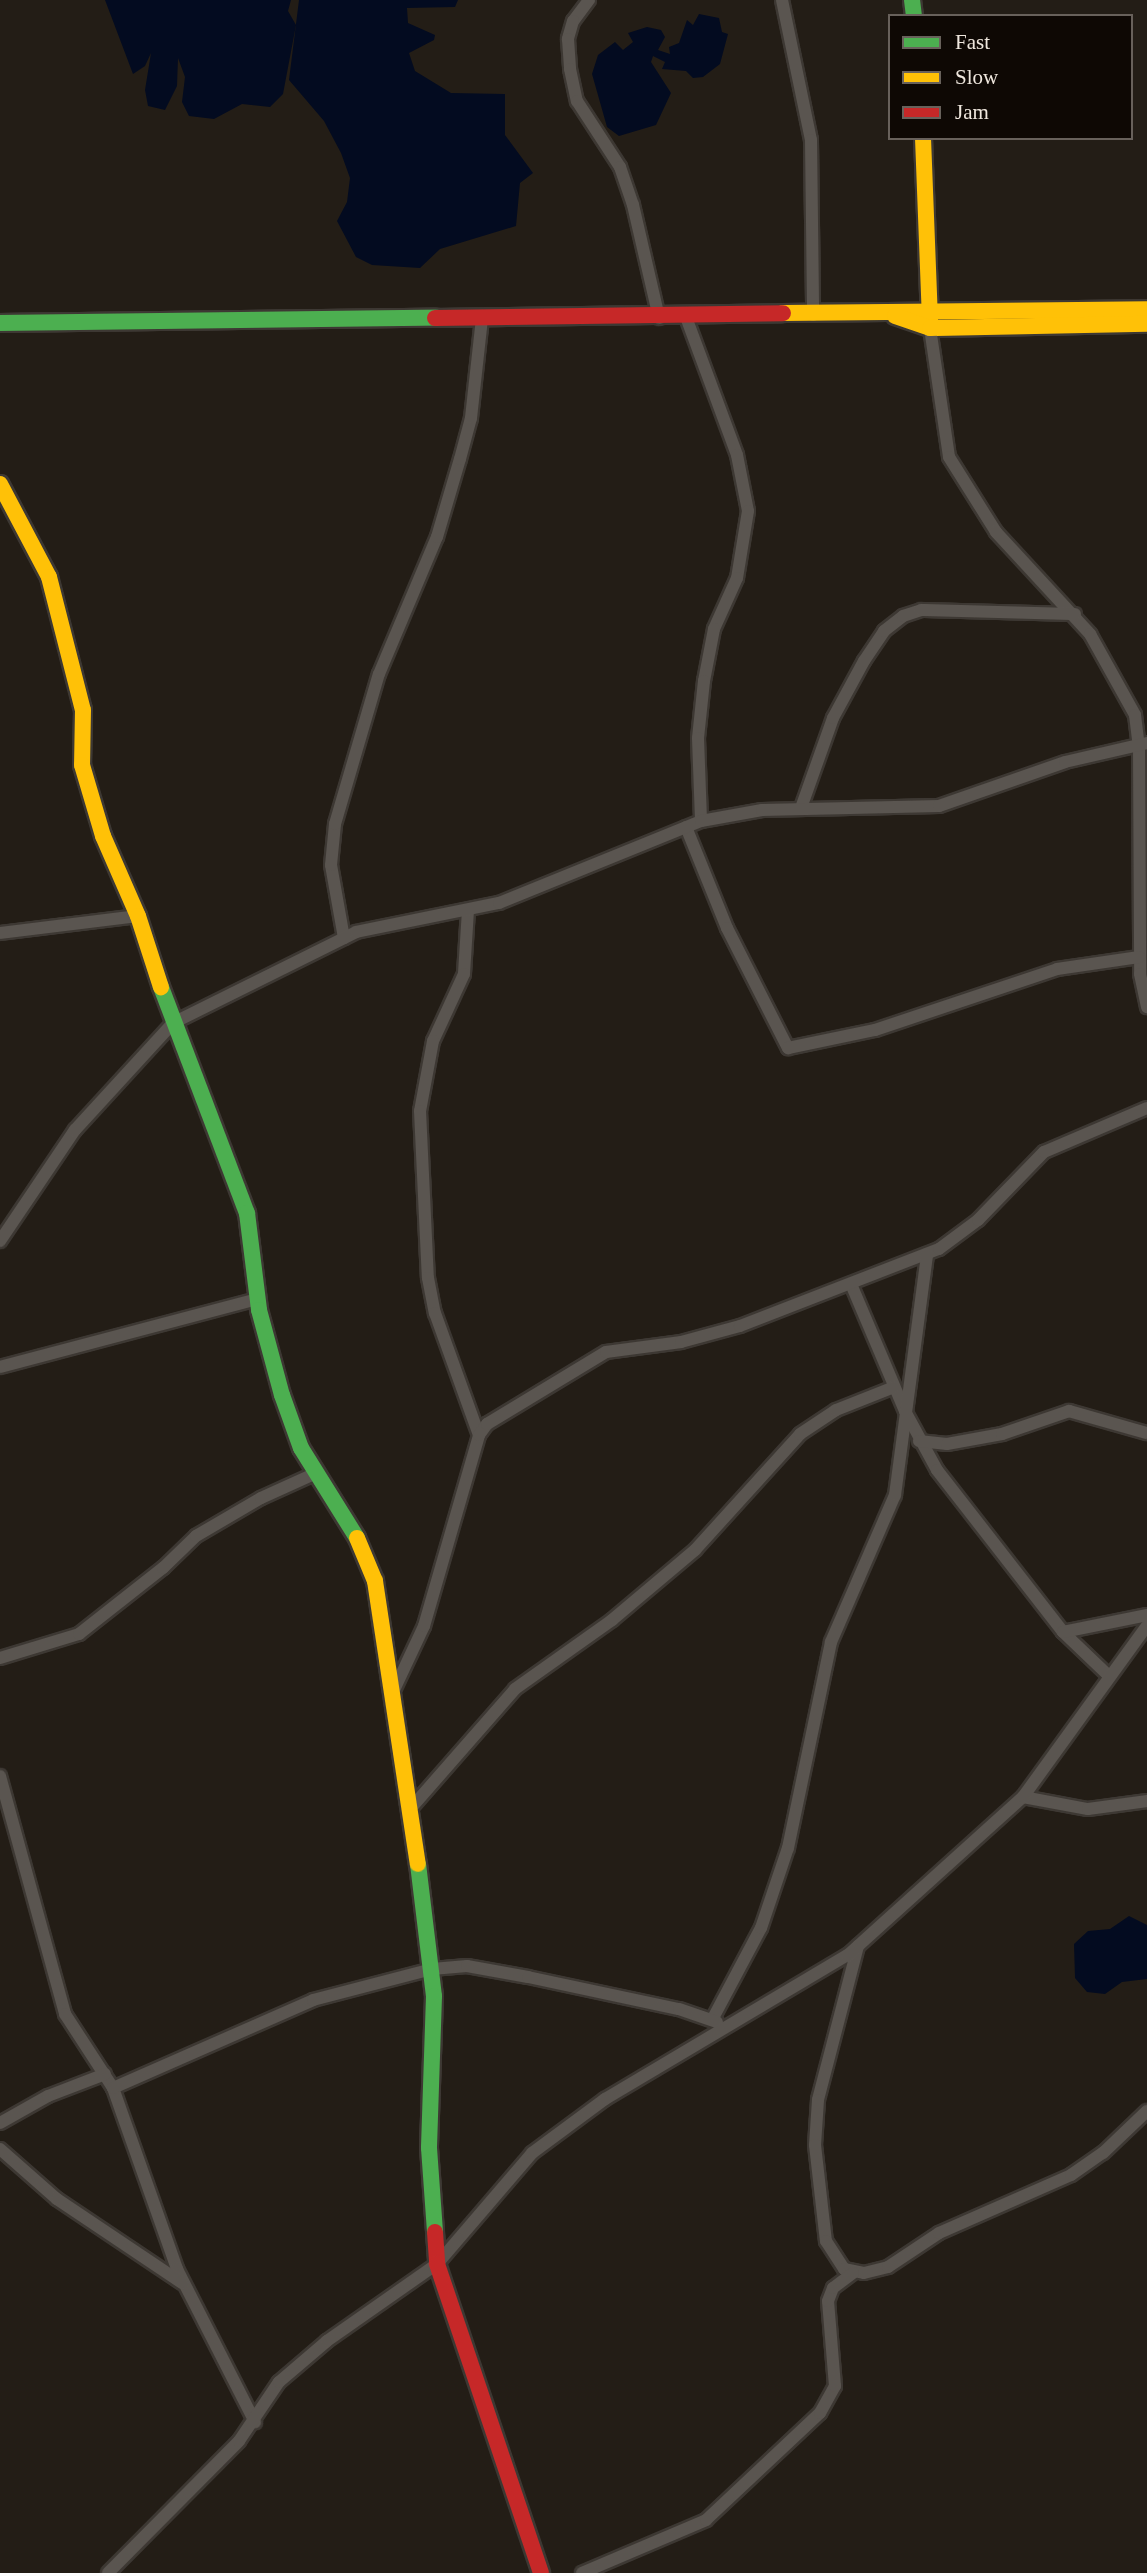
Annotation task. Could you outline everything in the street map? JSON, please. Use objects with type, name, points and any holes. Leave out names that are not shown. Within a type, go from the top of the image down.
[{"type":"street","points":[[589,0],[571,30],[570,69],[577,101],[620,167],[633,205],[659,318]]},
{"type":"street","points":[[782,0],[811,140],[813,315]]},
{"type":"street","points":[[923,140],[930,328],[949,457],[996,532],[1075,614],[1135,715],[1143,746],[1139,957],[1147,1007]]},
{"type":"street","points":[[0,323],[659,318],[887,314],[930,310],[1147,309]]},
{"type":"street","points":[[887,314],[930,328],[1147,324]]},
{"type":"street","points":[[686,317],[737,455],[748,511],[737,578],[714,629],[704,681],[698,751],[701,821]]},
{"type":"street","points":[[344,938],[331,865],[335,824],[380,674],[437,537],[460,459],[471,418],[482,319]]},
{"type":"street","points":[[0,484],[5,509],[49,577],[83,710],[82,765],[103,836],[138,916],[173,1023],[247,1213],[258,1299],[282,1395],[301,1448],[358,1539],[375,1581],[394,1690],[432,1969],[429,2148],[437,2264],[541,2573]]},
{"type":"street","points":[[801,808],[839,707],[884,631],[903,616],[921,610],[1075,614]]},
{"type":"street","points":[[0,1241],[75,1130],[173,1023],[344,938],[412,918],[468,910],[562,881],[701,821],[801,808],[939,806],[1065,762],[1143,746]]},
{"type":"street","points":[[686,827],[727,928],[788,1048],[875,1030],[1080,963],[1139,957]]},
{"type":"street","points":[[468,910],[464,974],[433,1041],[420,1111],[428,1278],[435,1313],[480,1435]]},
{"type":"street","points":[[0,933],[138,916]]},
{"type":"street","points":[[394,1690],[424,1626],[480,1435],[487,1424],[515,1404],[606,1352],[681,1342],[728,1329],[927,1254],[978,1220],[1044,1152],[1147,1108]]},
{"type":"street","points":[[712,2020],[761,1928],[788,1848],[831,1642],[900,1477],[905,1411],[927,1254]]},
{"type":"street","points":[[851,1284],[905,1411],[937,1470],[1063,1632],[1109,1676]]},
{"type":"street","points":[[0,1367],[258,1299]]},
{"type":"street","points":[[411,1808],[515,1689],[612,1620],[695,1550],[800,1434],[836,1410],[894,1387]]},
{"type":"street","points":[[919,1441],[947,1444],[1002,1434],[1069,1411],[1147,1433]]},
{"type":"street","points":[[0,1658],[79,1634],[163,1569],[196,1536],[316,1472]]},
{"type":"street","points":[[1063,1632],[1112,1626],[1147,1615]]},
{"type":"street","points":[[108,2573],[212,2471],[255,2422],[279,2382],[327,2341],[437,2264],[532,2153],[605,2099],[726,2025],[792,1991],[858,1945],[1023,1797],[1147,1626]]},
{"type":"street","points":[[0,1776],[57,1993],[65,2014],[113,2088],[185,2286],[255,2422]]},
{"type":"street","points":[[1023,1797],[1088,1809],[1147,1801]]},
{"type":"street","points":[[853,2273],[832,2258],[826,2241],[815,2145],[818,2100],[858,1945]]},
{"type":"street","points":[[113,2088],[313,2000],[432,1969],[467,1966],[528,1977],[726,2025]]},
{"type":"street","points":[[0,2123],[48,2096],[104,2074]]},
{"type":"street","points":[[582,2573],[706,2519],[820,2413],[835,2386],[828,2301],[834,2288],[853,2273],[888,2267],[939,2233],[1071,2175],[1103,2153],[1147,2111]]},
{"type":"street","points":[[0,2149],[57,2199],[185,2286]]},
{"type":"water","points":[[105,0],[291,0],[288,11],[296,25],[283,94],[270,107],[242,104],[214,119],[189,116],[182,102],[185,77],[178,58],[177,86],[165,110],[148,106],[145,90],[151,53],[145,66],[133,74]]},
{"type":"water","points":[[299,0],[458,0],[455,7],[407,8],[408,23],[435,35],[434,40],[409,53],[415,71],[451,93],[505,94],[505,135],[533,173],[520,183],[516,226],[440,249],[420,268],[372,265],[356,257],[337,221],[347,202],[350,178],[341,153],[324,121],[289,80]]},
{"type":"water","points":[[699,14],[719,18],[722,32],[728,34],[720,64],[703,77],[693,78],[686,71],[662,69],[665,62],[653,56],[651,62],[671,93],[656,125],[619,136],[607,127],[592,74],[598,55],[615,42],[623,50],[633,42],[628,33],[647,27],[661,30],[665,37],[658,50],[670,54],[669,47],[679,43],[687,20],[693,25]]},
{"type":"water","points":[[1129,1916],[1147,1925],[1147,1979],[1122,1982],[1105,1994],[1087,1992],[1075,1978],[1074,1944],[1088,1931],[1110,1929]]},
{"type":"traffic: fast","points":[[912,0],[914,14]]},
{"type":"traffic: fast","points":[[0,323],[435,318]]},
{"type":"traffic: fast","points":[[161,987],[247,1213],[259,1310],[282,1395],[301,1448],[357,1538]]},
{"type":"traffic: fast","points":[[418,1864],[434,1996],[429,2148],[435,2232]]},
{"type":"traffic: slow","points":[[923,140],[930,324]]},
{"type":"traffic: slow","points":[[783,313],[1147,309]]},
{"type":"traffic: slow","points":[[895,316],[930,328],[1147,324]]},
{"type":"traffic: slow","points":[[0,484],[49,577],[83,710],[82,765],[103,836],[138,916],[161,987]]},
{"type":"traffic: slow","points":[[357,1538],[375,1581],[418,1864]]},
{"type":"traffic: jam","points":[[435,318],[783,313]]},
{"type":"traffic: jam","points":[[435,2232],[437,2264],[541,2573]]}]
